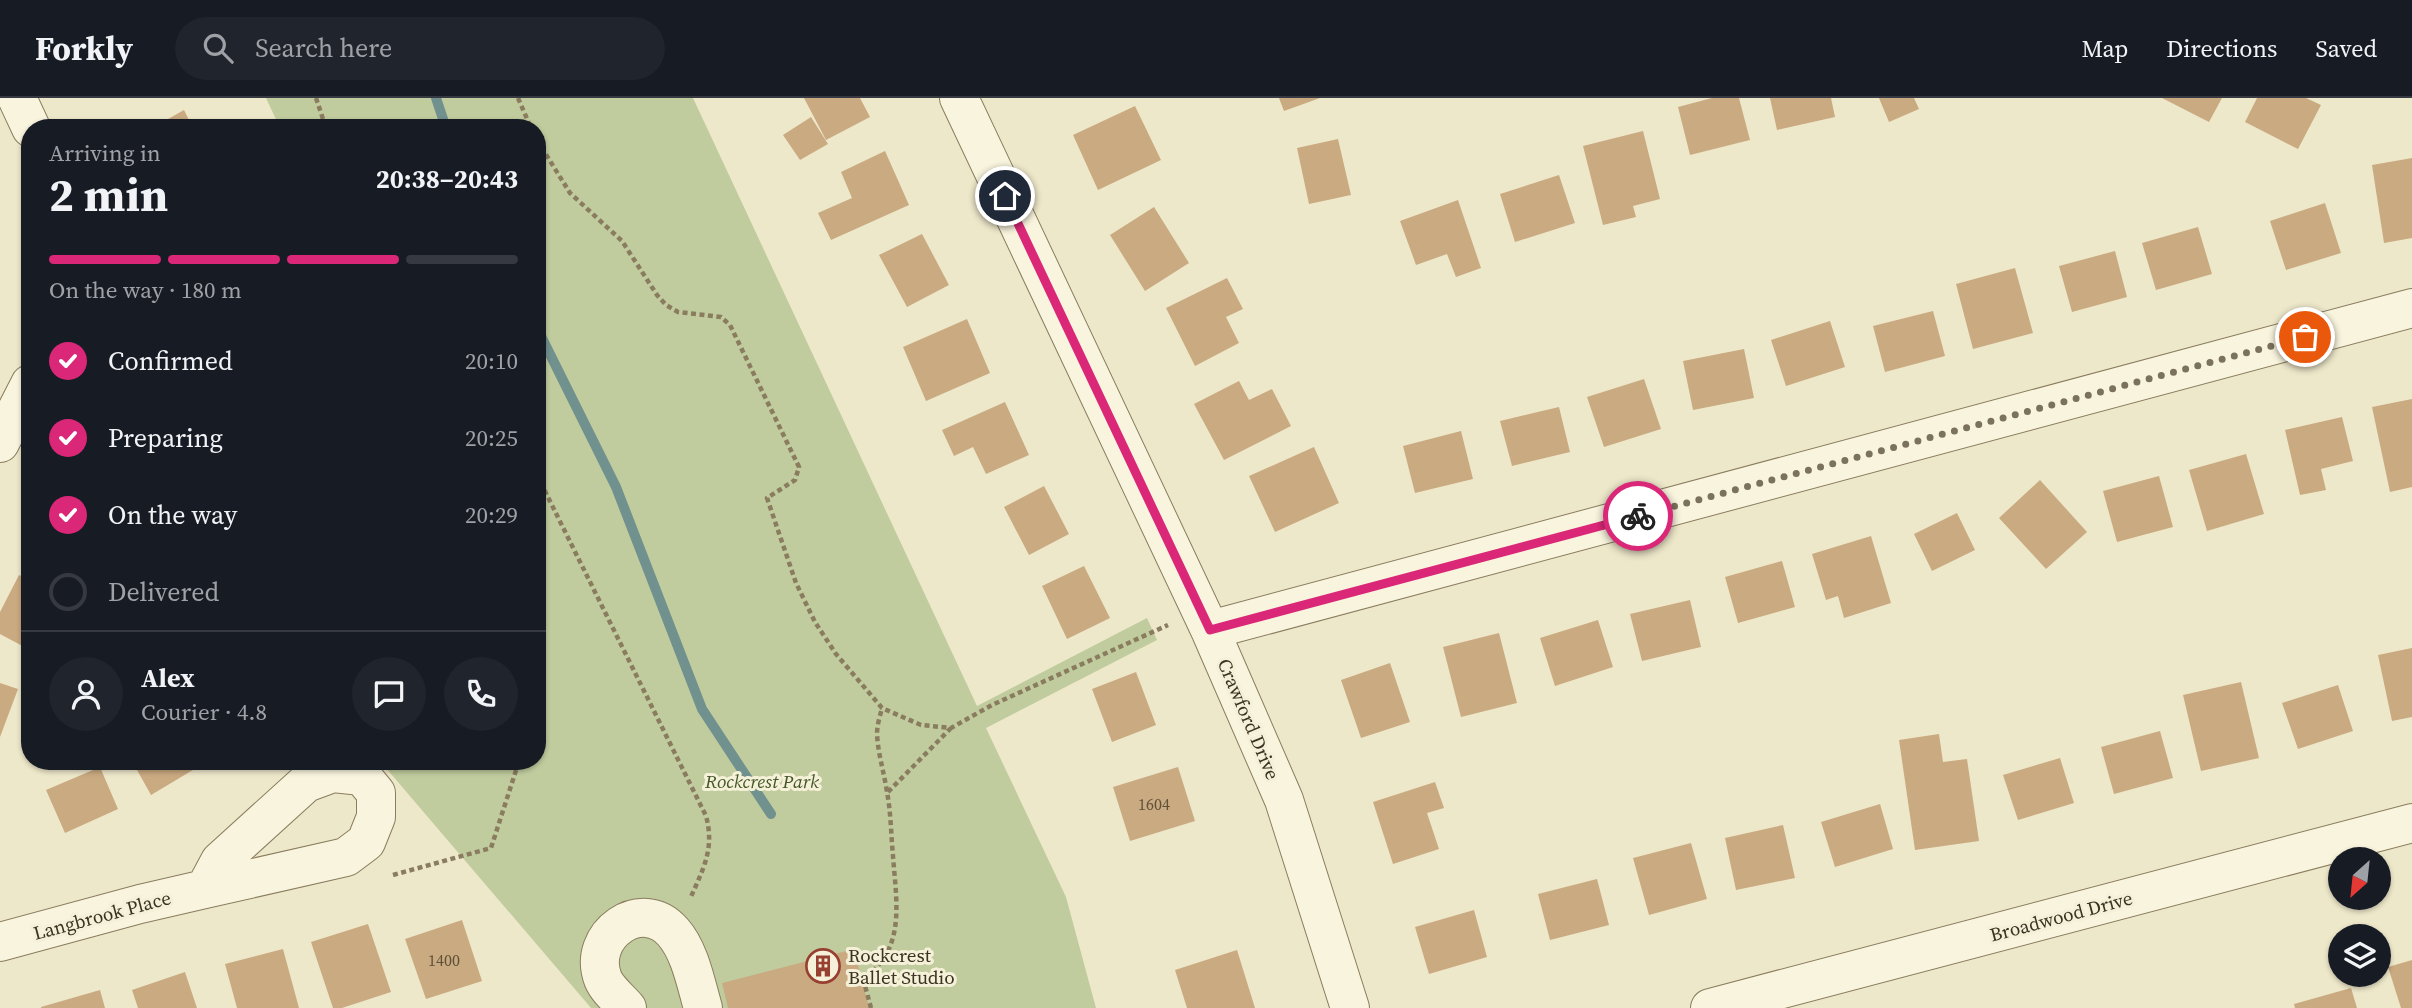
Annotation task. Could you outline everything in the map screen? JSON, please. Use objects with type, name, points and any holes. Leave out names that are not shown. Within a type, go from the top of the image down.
[{"type":"street","points":[[17,98],[28,119]]},
{"type":"street","name":"Crawford Drive","points":[[959,98],[1206,621],[1284,800],[1350,1008]]},
{"type":"street","points":[[1206,621],[2412,308]]},
{"type":"street","points":[[0,443],[21,402]]},
{"type":"street","name":"Broadwood Drive","points":[[1710,1008],[1833,993],[2412,823]]},
{"type":"street","name":"Langbrook Place","points":[[0,942],[205,889]]},
{"type":"street","points":[[627,1008],[604,982],[599,967],[600,952],[612,931],[625,921],[640,919],[656,920],[675,934],[685,953],[703,1008]]},
{"type":"path","points":[[316,98],[323,119]]},
{"type":"path","points":[[518,98],[527,119]]},
{"type":"path","points":[[546,154],[570,193],[622,241],[666,305],[678,312],[720,317],[730,325],[799,467],[795,481],[768,498],[796,583],[815,622],[836,654],[882,708],[922,725],[951,728]]},
{"type":"path","points":[[546,493],[706,816],[711,832],[709,850],[675,934]]},
{"type":"path","points":[[887,792],[951,728],[992,705],[1070,668],[1206,621]]},
{"type":"path","points":[[871,1008],[863,978],[881,963],[892,945],[897,901],[887,792],[877,731],[882,708]]},
{"type":"path","points":[[393,875],[491,848],[516,770]]},
{"type":"green space","name":"Rockcrest Park","points":[[266,98],[693,98],[977,706],[1147,618],[1157,640],[986,728],[1066,897],[1096,1008],[591,1008],[388,770],[546,770],[546,119],[276,119]]},
{"type":"building","points":[[804,98],[860,98],[870,117],[826,140]]},
{"type":"building","points":[[1279,98],[1320,98],[1284,111]]},
{"type":"building","points":[[1712,98],[1739,98],[1750,140],[1690,155],[1678,107]]},
{"type":"building","points":[[1770,98],[1831,98],[1835,117],[1777,130]]},
{"type":"building","points":[[1879,98],[1914,98],[1919,109],[1889,122]]},
{"type":"building","points":[[2162,98],[2222,98],[2209,122]]},
{"type":"building","points":[[2257,98],[2306,98],[2321,105],[2298,149],[2245,122]]},
{"type":"building","points":[[1135,106],[1161,160],[1098,190],[1073,135]]},
{"type":"building","points":[[184,110],[188,119],[168,119]]},
{"type":"building","points":[[811,117],[828,144],[800,160],[783,135]]},
{"type":"building","points":[[1643,131],[1660,199],[1633,206],[1636,217],[1603,225],[1583,146]]},
{"type":"building","points":[[1338,139],[1351,195],[1309,204],[1297,148]]},
{"type":"building","points":[[885,151],[909,205],[831,240],[818,213],[852,198],[841,172]]},
{"type":"building","points":[[2412,158],[2412,238],[2384,243],[2372,165]]},
{"type":"building","points":[[1559,175],[1575,223],[1515,242],[1500,194]]},
{"type":"building","points":[[1458,200],[1481,268],[1456,277],[1447,254],[1416,265],[1400,221]]},
{"type":"building","points":[[2325,203],[2341,253],[2286,270],[2270,221]]},
{"type":"building","points":[[1154,207],[1189,263],[1145,291],[1110,235]]},
{"type":"building","points":[[2198,227],[2212,274],[2156,290],[2142,243]]},
{"type":"building","points":[[922,234],[949,285],[907,307],[879,255]]},
{"type":"building","points":[[2115,251],[2127,297],[2072,312],[2059,266]]},
{"type":"building","points":[[2015,268],[2033,333],[1973,349],[1956,284]]},
{"type":"building","points":[[1227,278],[1243,309],[1226,317],[1239,343],[1195,366],[1166,308]]},
{"type":"building","points":[[1933,311],[1945,356],[1885,372],[1873,326]]},
{"type":"building","points":[[967,319],[990,373],[926,401],[903,347]]},
{"type":"building","points":[[1830,321],[1845,367],[1786,386],[1771,340]]},
{"type":"building","points":[[1744,349],[1754,398],[1693,410],[1683,361]]},
{"type":"building","points":[[1644,379],[1661,429],[1604,447],[1587,397]]},
{"type":"building","points":[[1239,381],[1249,400],[1272,389],[1291,426],[1224,460],[1194,404]]},
{"type":"building","points":[[2412,399],[2412,487],[2390,492],[2372,407]]},
{"type":"building","points":[[1005,402],[1029,455],[986,474],[973,447],[954,456],[942,430]]},
{"type":"building","points":[[1559,407],[1570,452],[1512,466],[1500,421]]},
{"type":"building","points":[[2342,417],[2353,461],[2321,469],[2326,490],[2300,495],[2285,430]]},
{"type":"building","points":[[1461,431],[1473,479],[1415,493],[1403,446]]},
{"type":"building","points":[[1314,447],[1339,503],[1275,532],[1249,476]]},
{"type":"building","points":[[2246,454],[2264,514],[2207,531],[2189,470]]},
{"type":"building","points":[[2159,476],[2173,527],[2117,542],[2103,491]]},
{"type":"building","points":[[2040,480],[2087,532],[2046,569],[1999,518]]},
{"type":"building","points":[[1044,486],[1069,534],[1029,555],[1004,507]]},
{"type":"building","points":[[1957,513],[1975,550],[1932,571],[1914,534]]},
{"type":"building","points":[[1871,536],[1891,603],[1844,618],[1838,596],[1826,600],[1812,554]]},
{"type":"building","points":[[1782,561],[1795,607],[1738,623],[1725,577]]},
{"type":"building","points":[[1084,566],[1110,618],[1067,639],[1042,586]]},
{"type":"building","points":[[19,575],[21,576],[21,645],[0,634],[0,612]]},
{"type":"building","points":[[1690,600],[1701,647],[1642,661],[1630,614]]},
{"type":"building","points":[[1598,620],[1613,667],[1555,686],[1540,638]]},
{"type":"building","points":[[1499,633],[1517,703],[1461,717],[1443,647]]},
{"type":"building","points":[[2412,648],[2412,717],[2392,721],[2378,655]]},
{"type":"building","points":[[1390,663],[1410,722],[1361,738],[1341,680]]},
{"type":"building","points":[[1136,672],[1156,725],[1112,742],[1092,689]]},
{"type":"building","points":[[2241,682],[2259,758],[2201,771],[2183,695]]},
{"type":"building","points":[[0,683],[18,689],[0,737]]},
{"type":"building","points":[[2338,685],[2353,731],[2298,749],[2282,703]]},
{"type":"building","points":[[2160,731],[2173,778],[2114,794],[2101,747]]},
{"type":"building","points":[[1939,734],[1943,762],[1967,759],[1979,841],[1915,850],[1899,740]]},
{"type":"building","points":[[2060,758],[2074,803],[2018,820],[2003,775]]},
{"type":"building","points":[[1178,767],[1195,821],[1130,841],[1113,787]]},
{"type":"building","points":[[93,770],[101,770],[118,809],[65,833],[46,790]]},
{"type":"building","points":[[137,770],[193,770],[151,795]]},
{"type":"building","points":[[1435,782],[1444,808],[1427,813],[1439,849],[1393,864],[1373,802]]},
{"type":"building","points":[[1880,804],[1893,849],[1835,867],[1821,822]]},
{"type":"building","points":[[1783,825],[1795,878],[1736,890],[1725,838]]},
{"type":"building","points":[[1691,843],[1707,899],[1649,915],[1633,858]]},
{"type":"building","points":[[1597,879],[1609,925],[1550,940],[1538,894]]},
{"type":"building","points":[[1474,910],[1487,957],[1429,974],[1415,927]]},
{"type":"building","points":[[462,920],[482,981],[426,999],[405,939]]},
{"type":"building","points":[[368,924],[391,992],[342,1008],[333,1008],[311,942]]},
{"type":"building","points":[[283,949],[299,1008],[237,1008],[225,964]]},
{"type":"building","name":"Rockcrest Ballet Studio","points":[[854,949],[869,1008],[728,1008],[722,983]]},
{"type":"building","points":[[1237,950],[1255,1008],[1187,1008],[1175,970]]},
{"type":"building","points":[[2412,960],[2412,1008],[2401,1008],[2391,976],[2391,966]]},
{"type":"building","points":[[185,972],[197,1008],[138,1008],[132,990]]},
{"type":"building","points":[[2351,988],[2357,1008],[2295,1008],[2294,1004]]},
{"type":"building","points":[[100,990],[105,1008],[41,1008],[41,1007]]},
{"type":"waterway","points":[[436,98],[443,119]]},
{"type":"waterway","points":[[546,346],[616,487],[702,709],[771,814]]},
{"type":"way so far","points":[[1638,516],[2305,337]]},
{"type":"place","name":"Rockcrest Ballet Studio","points":[[823,966]]},
{"type":"route","points":[[1005,196],[1210,630],[1638,516]]}]
